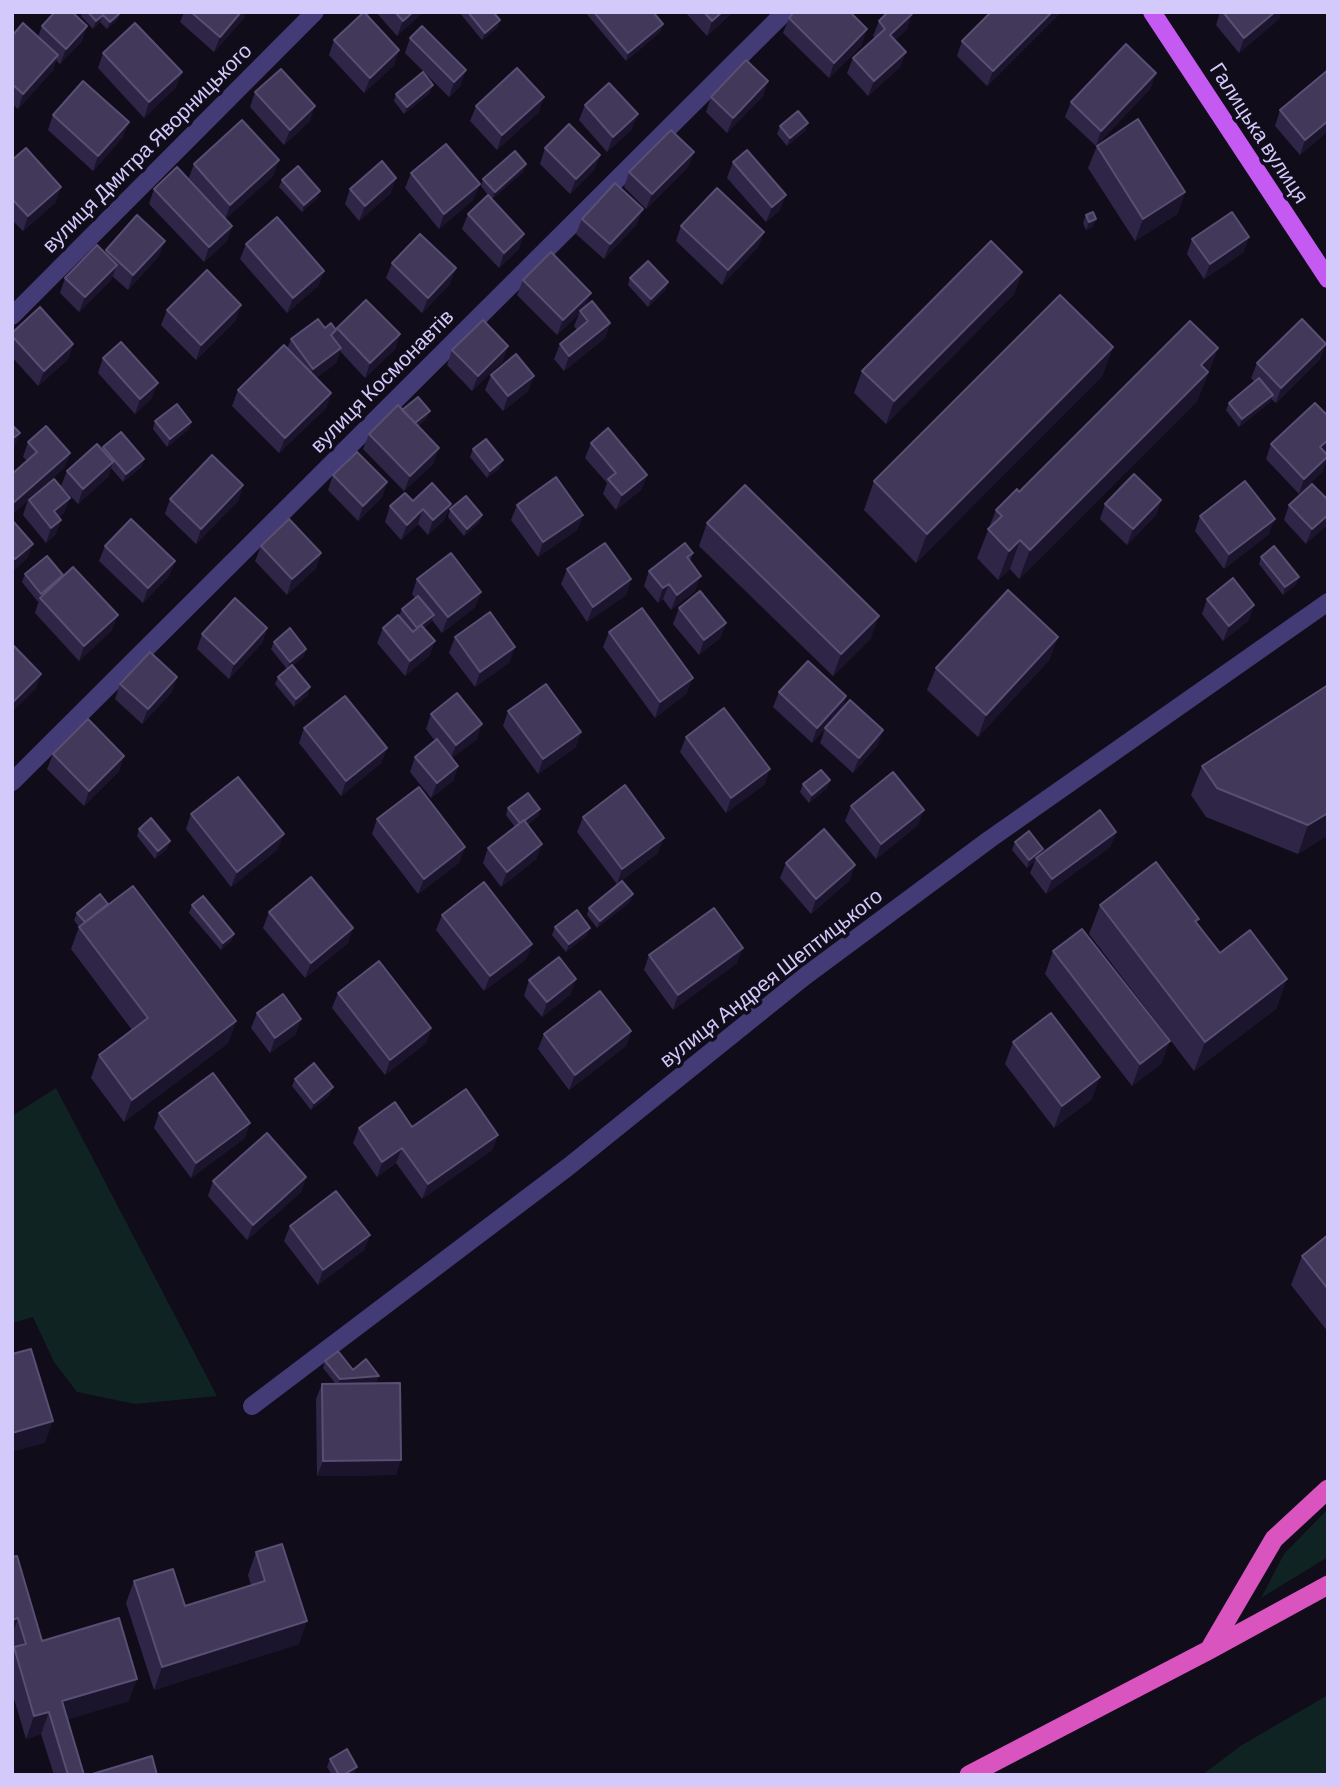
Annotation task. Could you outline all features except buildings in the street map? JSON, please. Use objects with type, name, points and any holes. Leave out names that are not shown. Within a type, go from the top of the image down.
[{"type":"highway","points":[[1209,1650],[1274,1539],[1328,1489]]},
{"type":"highway","points":[[969,1775],[1328,1585]]},
{"type":"main road","name":"Галицька вулиця","points":[[1152,12],[1328,278]]},
{"type":"street","name":"вулиця Дмитра Яворницького","points":[[12,316],[315,12]]},
{"type":"street","name":"вулиця Космонавтів","points":[[12,782],[785,12]]},
{"type":"street","name":"вулиця Андрея Шептицького","points":[[252,1406],[568,1167],[804,977],[990,839],[1328,602]]},
{"type":"green space","points":[[56,1088],[217,1396],[135,1404],[77,1392],[54,1362],[33,1317],[12,1323],[12,1116]]},
{"type":"green space","points":[[1328,1509],[1328,1557],[1261,1598],[1284,1554]]},
{"type":"green space","points":[[1328,1695],[1328,1775],[1202,1775],[1242,1745]]}]
